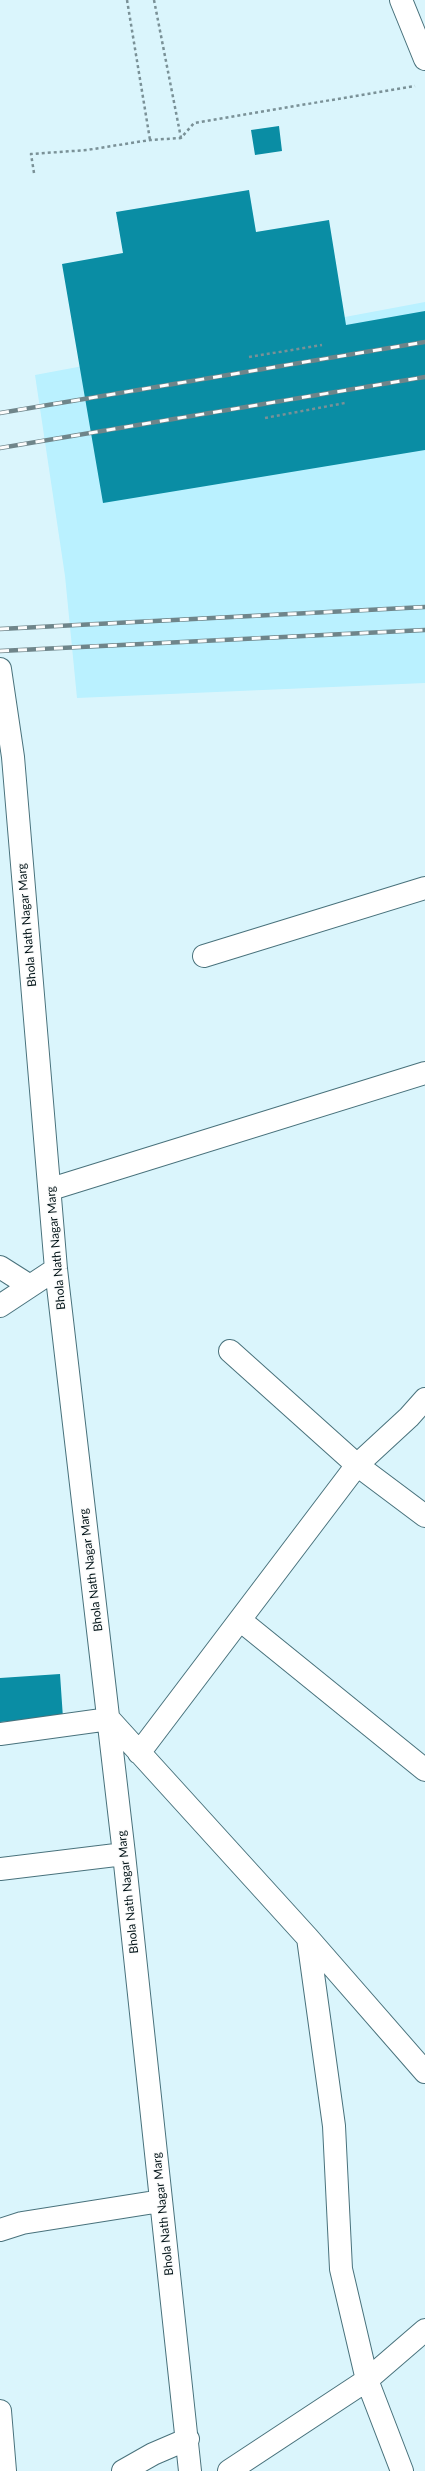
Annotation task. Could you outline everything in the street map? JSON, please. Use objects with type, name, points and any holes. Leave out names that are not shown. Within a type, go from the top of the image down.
[{"type":"street","points":[[401,0],[425,59]]},
{"type":"street","name":"Bhola Nath Nagar Marg","points":[[0,669],[7,772],[51,1190],[56,1269],[109,1719],[188,2439],[190,2471]]},
{"type":"street","points":[[204,956],[425,888]]},
{"type":"street","points":[[51,1190],[425,1073]]},
{"type":"street","points":[[0,1267],[30,1286]]},
{"type":"street","points":[[0,1306],[56,1269]]},
{"type":"street","points":[[230,1351],[357,1465],[425,1516]]},
{"type":"street","points":[[139,1753],[357,1465],[410,1417],[425,1399]]},
{"type":"street","points":[[240,1620],[425,1770]]},
{"type":"street","points":[[0,1734],[109,1719],[308,1938],[425,2072]]},
{"type":"street","points":[[0,1869],[124,1854]]},
{"type":"street","points":[[308,1938],[334,2126],[341,2269],[367,2380],[402,2471]]},
{"type":"street","points":[[0,2230],[22,2223],[161,2201]]},
{"type":"street","points":[[229,2471],[367,2380],[425,2330]]},
{"type":"street","points":[[0,2411],[5,2471]]},
{"type":"street","points":[[123,2471],[153,2454],[188,2439]]},
{"type":"path","points":[[127,0],[150,140]]},
{"type":"path","points":[[154,0],[181,138]]},
{"type":"path","points":[[34,173],[31,154],[88,150],[150,140],[181,138],[194,123],[417,86]]},
{"type":"path","points":[[249,358],[322,345]]},
{"type":"path","points":[[265,418],[345,403]]},
{"type":"shaded area","points":[[425,302],[425,683],[77,698],[65,576],[35,375]]},
{"type":"building","points":[[279,126],[282,151],[255,155],[251,130]]},
{"type":"building","points":[[249,190],[256,232],[329,220],[346,325],[425,311],[425,450],[103,503],[62,264],[123,253],[116,212]]},
{"type":"building","points":[[60,1674],[63,1718],[0,1722],[0,1678]]},
{"type":"railway","points":[[0,413],[425,342]]},
{"type":"railway","points":[[0,448],[425,377]]},
{"type":"railway","points":[[0,629],[425,607]]},
{"type":"railway","points":[[0,651],[425,630]]}]
